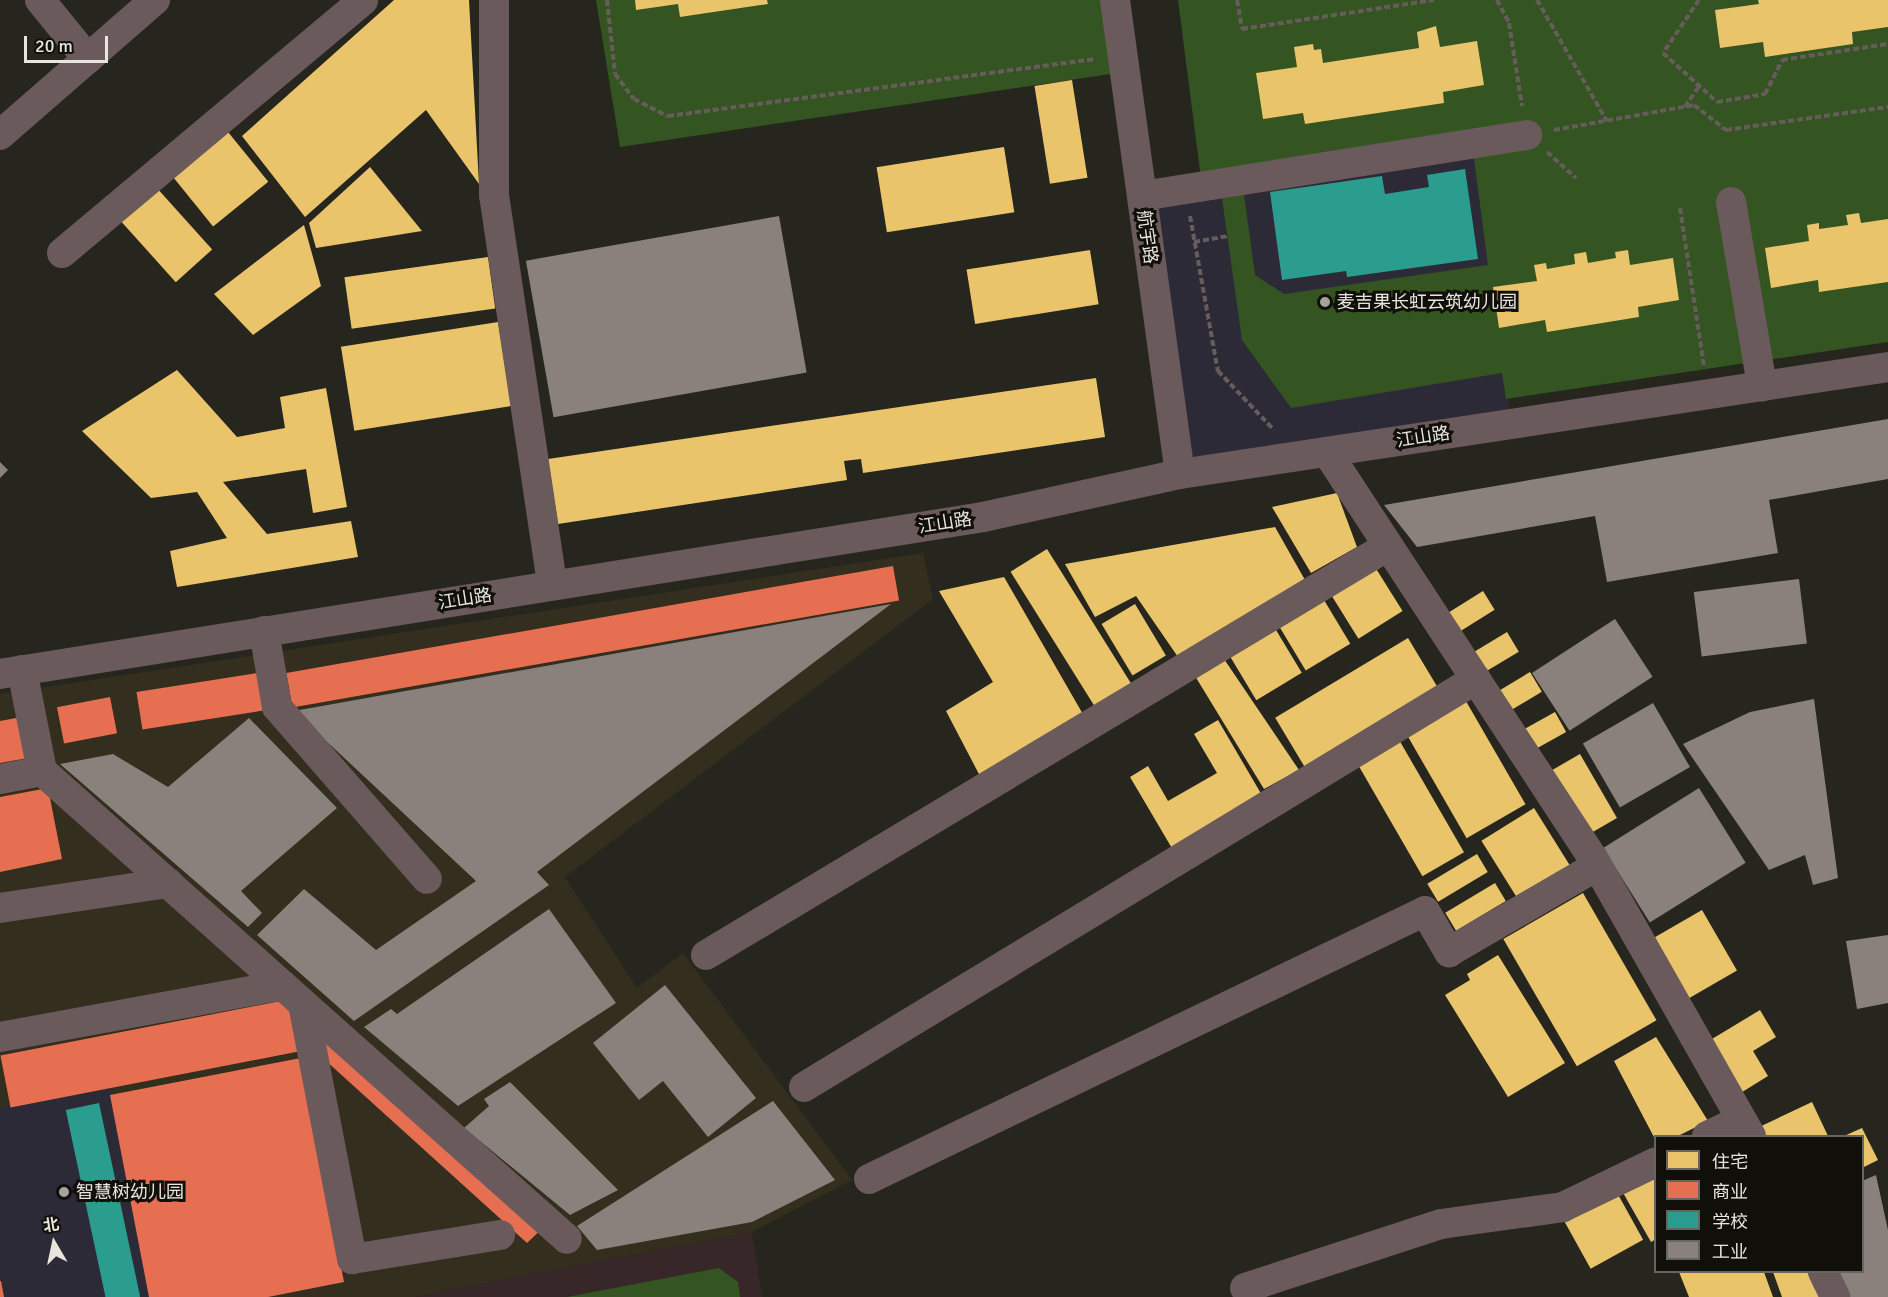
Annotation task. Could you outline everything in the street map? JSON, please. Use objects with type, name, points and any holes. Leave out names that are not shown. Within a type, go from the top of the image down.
[{"type":"street","points":[[40,0],[88,59]]},
{"type":"street","points":[[0,135],[155,0]]},
{"type":"street","points":[[62,253],[363,0]]},
{"type":"street","points":[[494,0],[494,195],[552,585]]},
{"type":"street","name":"航宇路","points":[[1114,0],[1180,474]]},
{"type":"street","points":[[1142,196],[1527,135]]},
{"type":"street","points":[[1731,202],[1762,386]]},
{"type":"street","name":"江山路","points":[[11,672],[983,517],[1180,474],[1888,367]]},
{"type":"street","points":[[1313,454],[1388,546],[1597,866],[1746,1128],[1716,1135]]},
{"type":"street","points":[[706,955],[1388,546]]},
{"type":"street","points":[[264,631],[277,707],[427,879]]},
{"type":"street","points":[[11,672],[42,771],[567,1239]]},
{"type":"street","points":[[804,1087],[1476,679]]},
{"type":"street","points":[[0,778],[42,771]]},
{"type":"street","points":[[869,1179],[1425,911],[1449,952],[1597,866]]},
{"type":"street","points":[[0,908],[168,883]]},
{"type":"street","points":[[0,1037],[293,994]]},
{"type":"street","points":[[293,994],[352,1259],[500,1235]]},
{"type":"street","points":[[1242,1294],[1441,1224],[1563,1207],[1654,1163]]},
{"type":"street","points":[[1824,1273],[1836,1297]]},
{"type":"path","points":[[607,0],[615,74],[634,99],[668,116],[1122,56]]},
{"type":"path","points":[[1237,0],[1242,29],[1434,0]]},
{"type":"path","points":[[1497,0],[1509,23],[1527,135],[1576,178]]},
{"type":"path","points":[[1537,0],[1607,121]]},
{"type":"path","points":[[1699,0],[1663,53],[1717,102],[1765,94],[1782,60],[1888,44]]},
{"type":"path","points":[[1685,107],[1699,86]]},
{"type":"path","points":[[1527,135],[1694,105],[1726,130],[1888,107]]},
{"type":"path","points":[[1185,189],[1218,371],[1313,454]]},
{"type":"path","points":[[1680,208],[1708,395]]},
{"type":"path","points":[[1194,242],[1227,236]]},
{"type":"shaded area","name":"麦吉果长虹云筑幼儿园","points":[[1472,143],[1511,423],[1181,470],[1141,189]]},
{"type":"shaded area","points":[[923,553],[933,599],[565,877],[637,988],[683,953],[852,1180],[752,1232],[415,1297],[0,1297],[0,694]]},
{"type":"shaded area","name":"智慧树幼儿园","points":[[110,1088],[149,1297],[4,1297],[0,1275],[0,1108]]},
{"type":"shaded area","points":[[752,1232],[762,1297],[415,1297]]},
{"type":"green space","points":[[596,0],[1115,0],[1124,72],[620,147]]},
{"type":"green space","points":[[1178,0],[1888,0],[1888,342],[1506,399],[1502,373],[1291,408],[1242,340],[1220,184],[1202,186]],"holes":[[[1472,144],[1488,265],[1284,294],[1255,275],[1242,180]]]},
{"type":"green space","points":[[719,1268],[738,1282],[740,1297],[567,1297]]},
{"type":"building: 住宅","points":[[394,0],[469,0],[479,184],[426,110],[305,217],[242,136]]},
{"type":"building: 住宅","points":[[635,0],[767,0],[768,4],[680,17],[678,4],[636,10]]},
{"type":"building: 住宅","points":[[1758,0],[1888,0],[1888,27],[1852,32],[1853,44],[1765,57],[1763,42],[1720,48],[1715,10],[1759,4]]},
{"type":"building: 住宅","points":[[1436,26],[1440,47],[1477,41],[1484,85],[1443,92],[1444,103],[1305,124],[1303,113],[1263,119],[1256,73],[1297,67],[1294,47],[1313,44],[1314,50],[1321,49],[1323,63],[1419,48],[1417,32]]},
{"type":"building: 住宅","points":[[1072,80],[1087,178],[1050,184],[1034,86]]},
{"type":"building: 住宅","points":[[228,132],[268,182],[213,226],[173,177]]},
{"type":"building: 住宅","points":[[1004,147],[1014,212],[887,232],[877,167]]},
{"type":"building: 住宅","points":[[370,167],[422,231],[316,248],[309,223]]},
{"type":"building: 住宅","points":[[156,187],[212,249],[176,282],[120,220]]},
{"type":"building: 住宅","points":[[1859,213],[1861,223],[1888,219],[1888,282],[1819,292],[1818,280],[1771,288],[1765,248],[1809,241],[1807,225],[1819,223],[1819,229],[1848,225],[1846,215]]},
{"type":"building: 住宅","points":[[304,225],[321,286],[253,335],[214,294]]},
{"type":"building: 住宅","points":[[1090,250],[1099,304],[975,324],[967,270]]},
{"type":"building: 住宅","points":[[1628,250],[1630,265],[1673,258],[1679,300],[1638,307],[1639,317],[1547,332],[1545,320],[1499,328],[1493,287],[1537,281],[1534,265],[1546,263],[1547,269],[1575,264],[1574,254],[1586,252],[1588,263],[1616,258],[1615,252]]},
{"type":"building: 住宅","points":[[488,257],[495,308],[352,329],[344,277]]},
{"type":"building: 住宅","points":[[498,322],[511,406],[354,431],[341,347]]},
{"type":"building: 住宅","points":[[177,370],[237,437],[285,428],[280,397],[326,388],[347,507],[313,513],[306,469],[223,482],[267,534],[351,521],[358,557],[177,587],[170,551],[227,538],[197,492],[151,498],[82,431]]},
{"type":"building: 住宅","points":[[1096,378],[1105,437],[863,473],[861,459],[844,461],[847,480],[558,524],[548,459]]},
{"type":"building: 住宅","points":[[1337,493],[1357,547],[1311,573],[1272,507]]},
{"type":"building: 住宅","points":[[1275,527],[1305,580],[1178,657],[1136,596],[1095,617],[1065,564]]},
{"type":"building: 住宅","points":[[1047,549],[1134,688],[1097,711],[1011,572]]},
{"type":"building: 住宅","points":[[1375,567],[1403,611],[1358,639],[1331,595]]},
{"type":"building: 住宅","points":[[1004,577],[1084,716],[981,778],[946,711],[993,682],[939,591]]},
{"type":"building: 住宅","points":[[1483,591],[1495,610],[1459,632],[1447,613]]},
{"type":"building: 住宅","points":[[1324,600],[1350,644],[1306,670],[1279,627]]},
{"type":"building: 住宅","points":[[1135,604],[1166,655],[1132,676],[1102,624]]},
{"type":"building: 住宅","points":[[1276,630],[1302,673],[1256,700],[1231,657]]},
{"type":"building: 住宅","points":[[1507,632],[1519,652],[1483,673],[1471,654]]},
{"type":"building: 住宅","points":[[1408,638],[1440,692],[1308,772],[1275,718]]},
{"type":"building: 住宅","points":[[1224,659],[1299,770],[1264,789],[1195,676]]},
{"type":"building: 住宅","points":[[1530,672],[1542,692],[1506,713],[1494,694]]},
{"type":"building: 住宅","points":[[1463,696],[1526,804],[1467,838],[1404,730]]},
{"type":"building: 住宅","points":[[1555,712],[1566,732],[1529,753],[1517,733]]},
{"type":"building: 住宅","points":[[1218,720],[1263,797],[1173,850],[1130,777],[1148,766],[1168,801],[1217,773],[1194,734]]},
{"type":"building: 住宅","points":[[1398,738],[1464,852],[1422,876],[1356,762]]},
{"type":"building: 住宅","points":[[1580,754],[1617,818],[1583,838],[1546,774]]},
{"type":"building: 住宅","points":[[1534,808],[1573,871],[1521,904],[1481,841]]},
{"type":"building: 住宅","points":[[1477,854],[1488,872],[1438,902],[1427,884]]},
{"type":"building: 住宅","points":[[1495,883],[1506,901],[1456,931],[1445,913]]},
{"type":"building: 住宅","points":[[1583,893],[1656,1020],[1577,1066],[1503,939]]},
{"type":"building: 住宅","points":[[1702,910],[1737,971],[1685,1001],[1650,940]]},
{"type":"building: 住宅","points":[[1498,955],[1565,1063],[1508,1097],[1445,995],[1470,980],[1467,974]]},
{"type":"building: 住宅","points":[[1760,1010],[1776,1037],[1753,1051],[1768,1076],[1739,1094],[1707,1042]]},
{"type":"building: 住宅","points":[[1656,1037],[1708,1121],[1680,1135],[1654,1135],[1654,1137],[1614,1061]]},
{"type":"building: 住宅","points":[[1812,1102],[1828,1135],[1760,1135],[1757,1128]]},
{"type":"building: 住宅","points":[[1862,1128],[1878,1160],[1864,1167],[1864,1135],[1846,1135]]},
{"type":"building: 住宅","points":[[1654,1173],[1654,1240],[1651,1242],[1622,1191]]},
{"type":"building: 住宅","points":[[1615,1189],[1643,1240],[1591,1269],[1563,1218]]},
{"type":"building: 住宅","points":[[1679,1273],[1764,1273],[1773,1297],[1689,1297]]},
{"type":"building: 住宅","points":[[1773,1273],[1808,1273],[1821,1297],[1782,1297]]},
{"type":"building: 商业","points":[[893,566],[899,600],[292,707],[286,673]]},
{"type":"building: 商业","points":[[257,673],[263,711],[142,730],[137,692]]},
{"type":"building: 商业","points":[[110,697],[117,733],[64,744],[57,707]]},
{"type":"building: 商业","points":[[27,716],[34,757],[0,763],[0,721]]},
{"type":"building: 商业","points":[[48,788],[62,859],[0,872],[0,797]]},
{"type":"building: 商业","points":[[291,999],[301,1051],[11,1108],[0,1055]]},
{"type":"building: 商业","points":[[319,1032],[545,1226],[527,1243],[325,1060]]},
{"type":"building: 商业","points":[[301,1058],[344,1282],[268,1297],[149,1297],[110,1095]]},
{"type":"building: 商业","points":[[1,1281],[4,1297],[0,1297]]},
{"type":"building: 学校","points":[[1465,169],[1478,259],[1347,277],[1346,271],[1282,280],[1270,192],[1382,176],[1385,194],[1429,187],[1427,175]]},
{"type":"building: 学校","points":[[99,1103],[140,1297],[105,1297],[66,1110]]},
{"type":"building: 工业","points":[[779,216],[807,373],[554,417],[526,261]]},
{"type":"building: 工业","points":[[1888,419],[1888,479],[1769,500],[1778,553],[1607,582],[1595,516],[1417,547],[1384,505]]},
{"type":"building: 工业","points":[[0,462],[8,470],[0,478]]},
{"type":"building: 工业","points":[[1799,579],[1807,644],[1702,656],[1694,592]]},
{"type":"building: 工业","points":[[891,604],[537,872],[549,885],[354,1021],[257,935],[304,889],[376,950],[476,881],[294,711]]},
{"type":"building: 工业","points":[[1615,619],[1653,677],[1570,731],[1532,673]]},
{"type":"building: 工业","points":[[1814,699],[1838,878],[1813,885],[1805,855],[1769,870],[1683,744],[1750,712]]},
{"type":"building: 工业","points":[[1653,703],[1690,767],[1620,808],[1583,744]]},
{"type":"building: 工业","points":[[249,718],[337,808],[241,891],[262,913],[248,927],[60,764],[113,754],[168,787]]},
{"type":"building: 工业","points":[[1699,788],[1746,863],[1650,923],[1603,848]]},
{"type":"building: 工业","points":[[549,909],[616,1003],[458,1106],[364,1027],[391,1009],[397,1014]]},
{"type":"building: 工业","points":[[1888,935],[1888,1003],[1857,1009],[1846,941]]},
{"type":"building: 工业","points":[[665,985],[756,1098],[708,1137],[663,1081],[639,1100],[593,1043]]},
{"type":"building: 工业","points":[[510,1082],[618,1190],[570,1215],[464,1128],[489,1106],[484,1099]]},
{"type":"building: 工业","points":[[773,1101],[835,1180],[752,1222],[597,1250],[577,1226]]},
{"type":"building: 工业","points":[[1876,1175],[1888,1230],[1888,1297],[1847,1297],[1836,1273],[1864,1273],[1864,1180]]},
{"type":"place","name":"麦吉果长虹云筑幼儿园","points":[[1325,302]]},
{"type":"place","name":"智慧树幼儿园","points":[[64,1192]]}]
